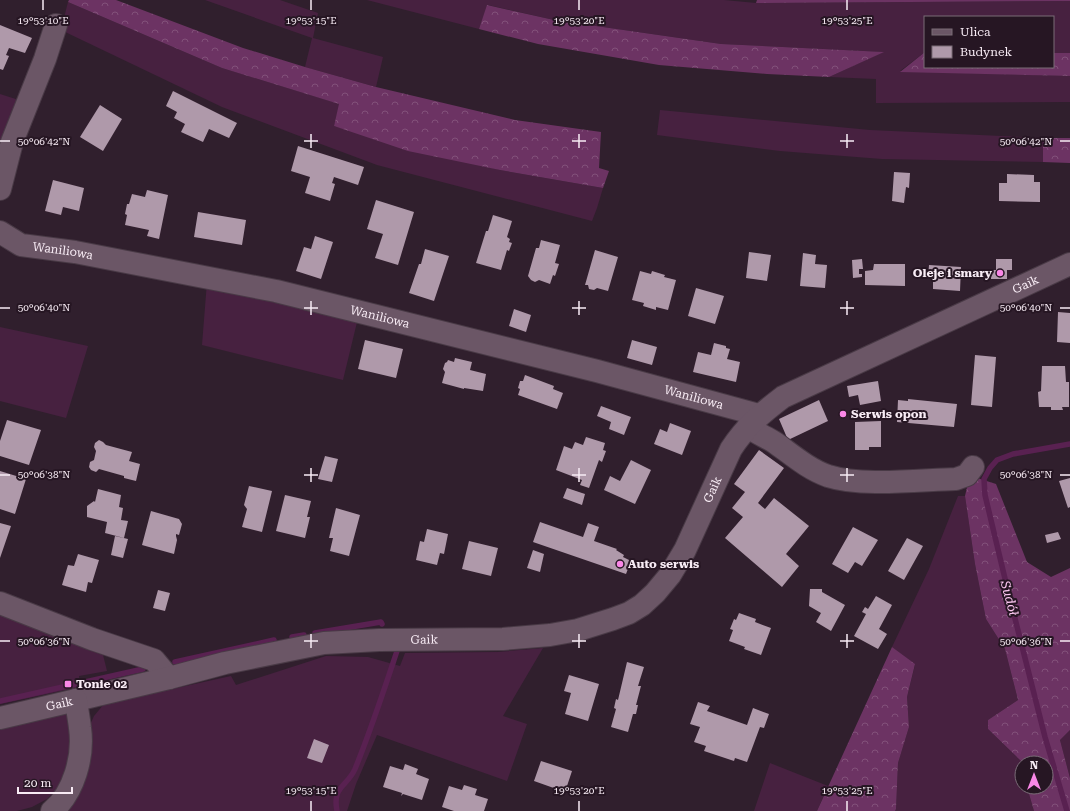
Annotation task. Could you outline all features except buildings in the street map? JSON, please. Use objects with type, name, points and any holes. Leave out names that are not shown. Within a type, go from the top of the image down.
[{"type":"street","points":[[0,189],[12,142],[45,59],[56,25]]},
{"type":"street","name":"Waniliowa","points":[[0,232],[21,245],[75,252],[276,292],[597,371],[753,421]]},
{"type":"street","name":"Gaik","points":[[0,718],[169,678],[225,663],[324,643],[378,640],[503,639],[550,635],[578,630],[613,620],[642,605],[655,593],[670,575],[685,550],[731,449],[753,421],[783,397],[1070,264]]},
{"type":"street","points":[[753,421],[773,441],[801,461],[828,476],[850,480],[880,482],[956,479],[967,475],[973,467]]},
{"type":"street","points":[[0,603],[92,639],[154,660],[169,678]]},
{"type":"street","points":[[52,811],[66,797],[74,778],[79,760],[81,729],[76,700]]},
{"type":"shaded area","points":[[205,0],[280,0],[318,13],[313,38],[383,57],[376,87],[305,67],[312,38]]},
{"type":"shaded area","points":[[367,0],[724,0],[756,3],[1070,1],[1070,53],[1054,53],[1054,16],[924,16],[924,53],[900,71],[1070,76],[1070,102],[876,103],[876,79],[829,77],[883,52],[721,44],[554,20],[488,5],[479,29]]},
{"type":"shaded area","points":[[68,2],[222,68],[340,104],[334,126],[500,170],[603,188],[592,221],[377,165],[222,107],[61,30]]},
{"type":"shaded area","points":[[0,94],[22,101],[0,170]]},
{"type":"shaded area","points":[[660,110],[870,130],[1043,138],[1043,162],[882,159],[780,151],[657,135]]},
{"type":"shaded area","points":[[207,282],[358,318],[343,380],[202,345]]},
{"type":"shaded area","points":[[0,327],[88,346],[66,418],[0,401]]},
{"type":"shaded area","points":[[958,496],[965,496],[975,564],[986,619],[1005,649],[1018,700],[988,720],[988,729],[1015,755],[1014,795],[1029,795],[1034,811],[895,811],[898,763],[909,727],[907,697],[915,665],[892,647],[929,569]]},
{"type":"shaded area","points":[[0,607],[101,647],[107,671],[79,676],[80,687],[0,704]]},
{"type":"shaded area","points":[[543,648],[503,716],[527,724],[507,781],[377,735],[356,784],[347,811],[64,811],[90,725],[94,716],[104,704],[231,676],[236,685],[326,656],[368,657],[400,666],[405,653],[498,652]]},
{"type":"shaded area","points":[[67,713],[72,742],[69,767],[58,788],[47,799],[32,807],[17,811],[0,811],[0,728]]},
{"type":"shaded area","points":[[1070,730],[1070,778],[1060,740]]},
{"type":"shaded area","points":[[770,763],[828,786],[817,811],[754,811]]},
{"type":"green space","points":[[69,0],[116,0],[243,48],[376,87],[515,120],[601,132],[599,168],[609,171],[603,188],[500,170],[408,151],[334,126],[339,104],[222,68],[68,2]]},
{"type":"green space","points":[[757,0],[1070,0],[1070,1],[756,3]]},
{"type":"green space","points":[[487,5],[554,20],[721,44],[884,52],[829,77],[767,74],[659,65],[538,44],[479,29]]},
{"type":"green space","points":[[924,53],[924,68],[1054,68],[1054,53],[1070,53],[1070,76],[900,72]]},
{"type":"green space","points":[[1043,138],[1070,138],[1070,163],[1043,162]]},
{"type":"green space","points":[[974,477],[996,484],[1027,562],[1051,577],[1070,568],[1070,730],[1060,740],[1070,778],[1070,811],[1034,811],[1029,795],[1054,795],[1054,755],[1015,755],[988,729],[988,720],[1018,700],[1005,649],[986,619],[975,564],[965,496],[968,483]]},
{"type":"green space","points":[[892,647],[915,664],[907,697],[909,727],[898,763],[896,809],[895,811],[817,811]]},
{"type":"waterway","name":"Sudół","points":[[1067,811],[1045,737],[1007,587],[985,495],[984,479],[990,468],[997,460],[1013,454],[1070,444]]},
{"type":"waterway","points":[[315,633],[381,622],[382,624]]},
{"type":"waterway","points":[[292,637],[304,635]]},
{"type":"waterway","points":[[175,662],[274,640]]},
{"type":"waterway","points":[[337,811],[336,803],[338,791],[352,775],[355,769],[372,725],[397,651]]},
{"type":"waterway","points":[[0,701],[143,669]]},
{"type":"place","name":"Oleje i smary","points":[[1000,273]]},
{"type":"place","name":"Serwis opon","points":[[843,414]]},
{"type":"place","name":"Auto serwis","points":[[620,564]]},
{"type":"place","name":"Tonie 02","points":[[68,684]]}]
